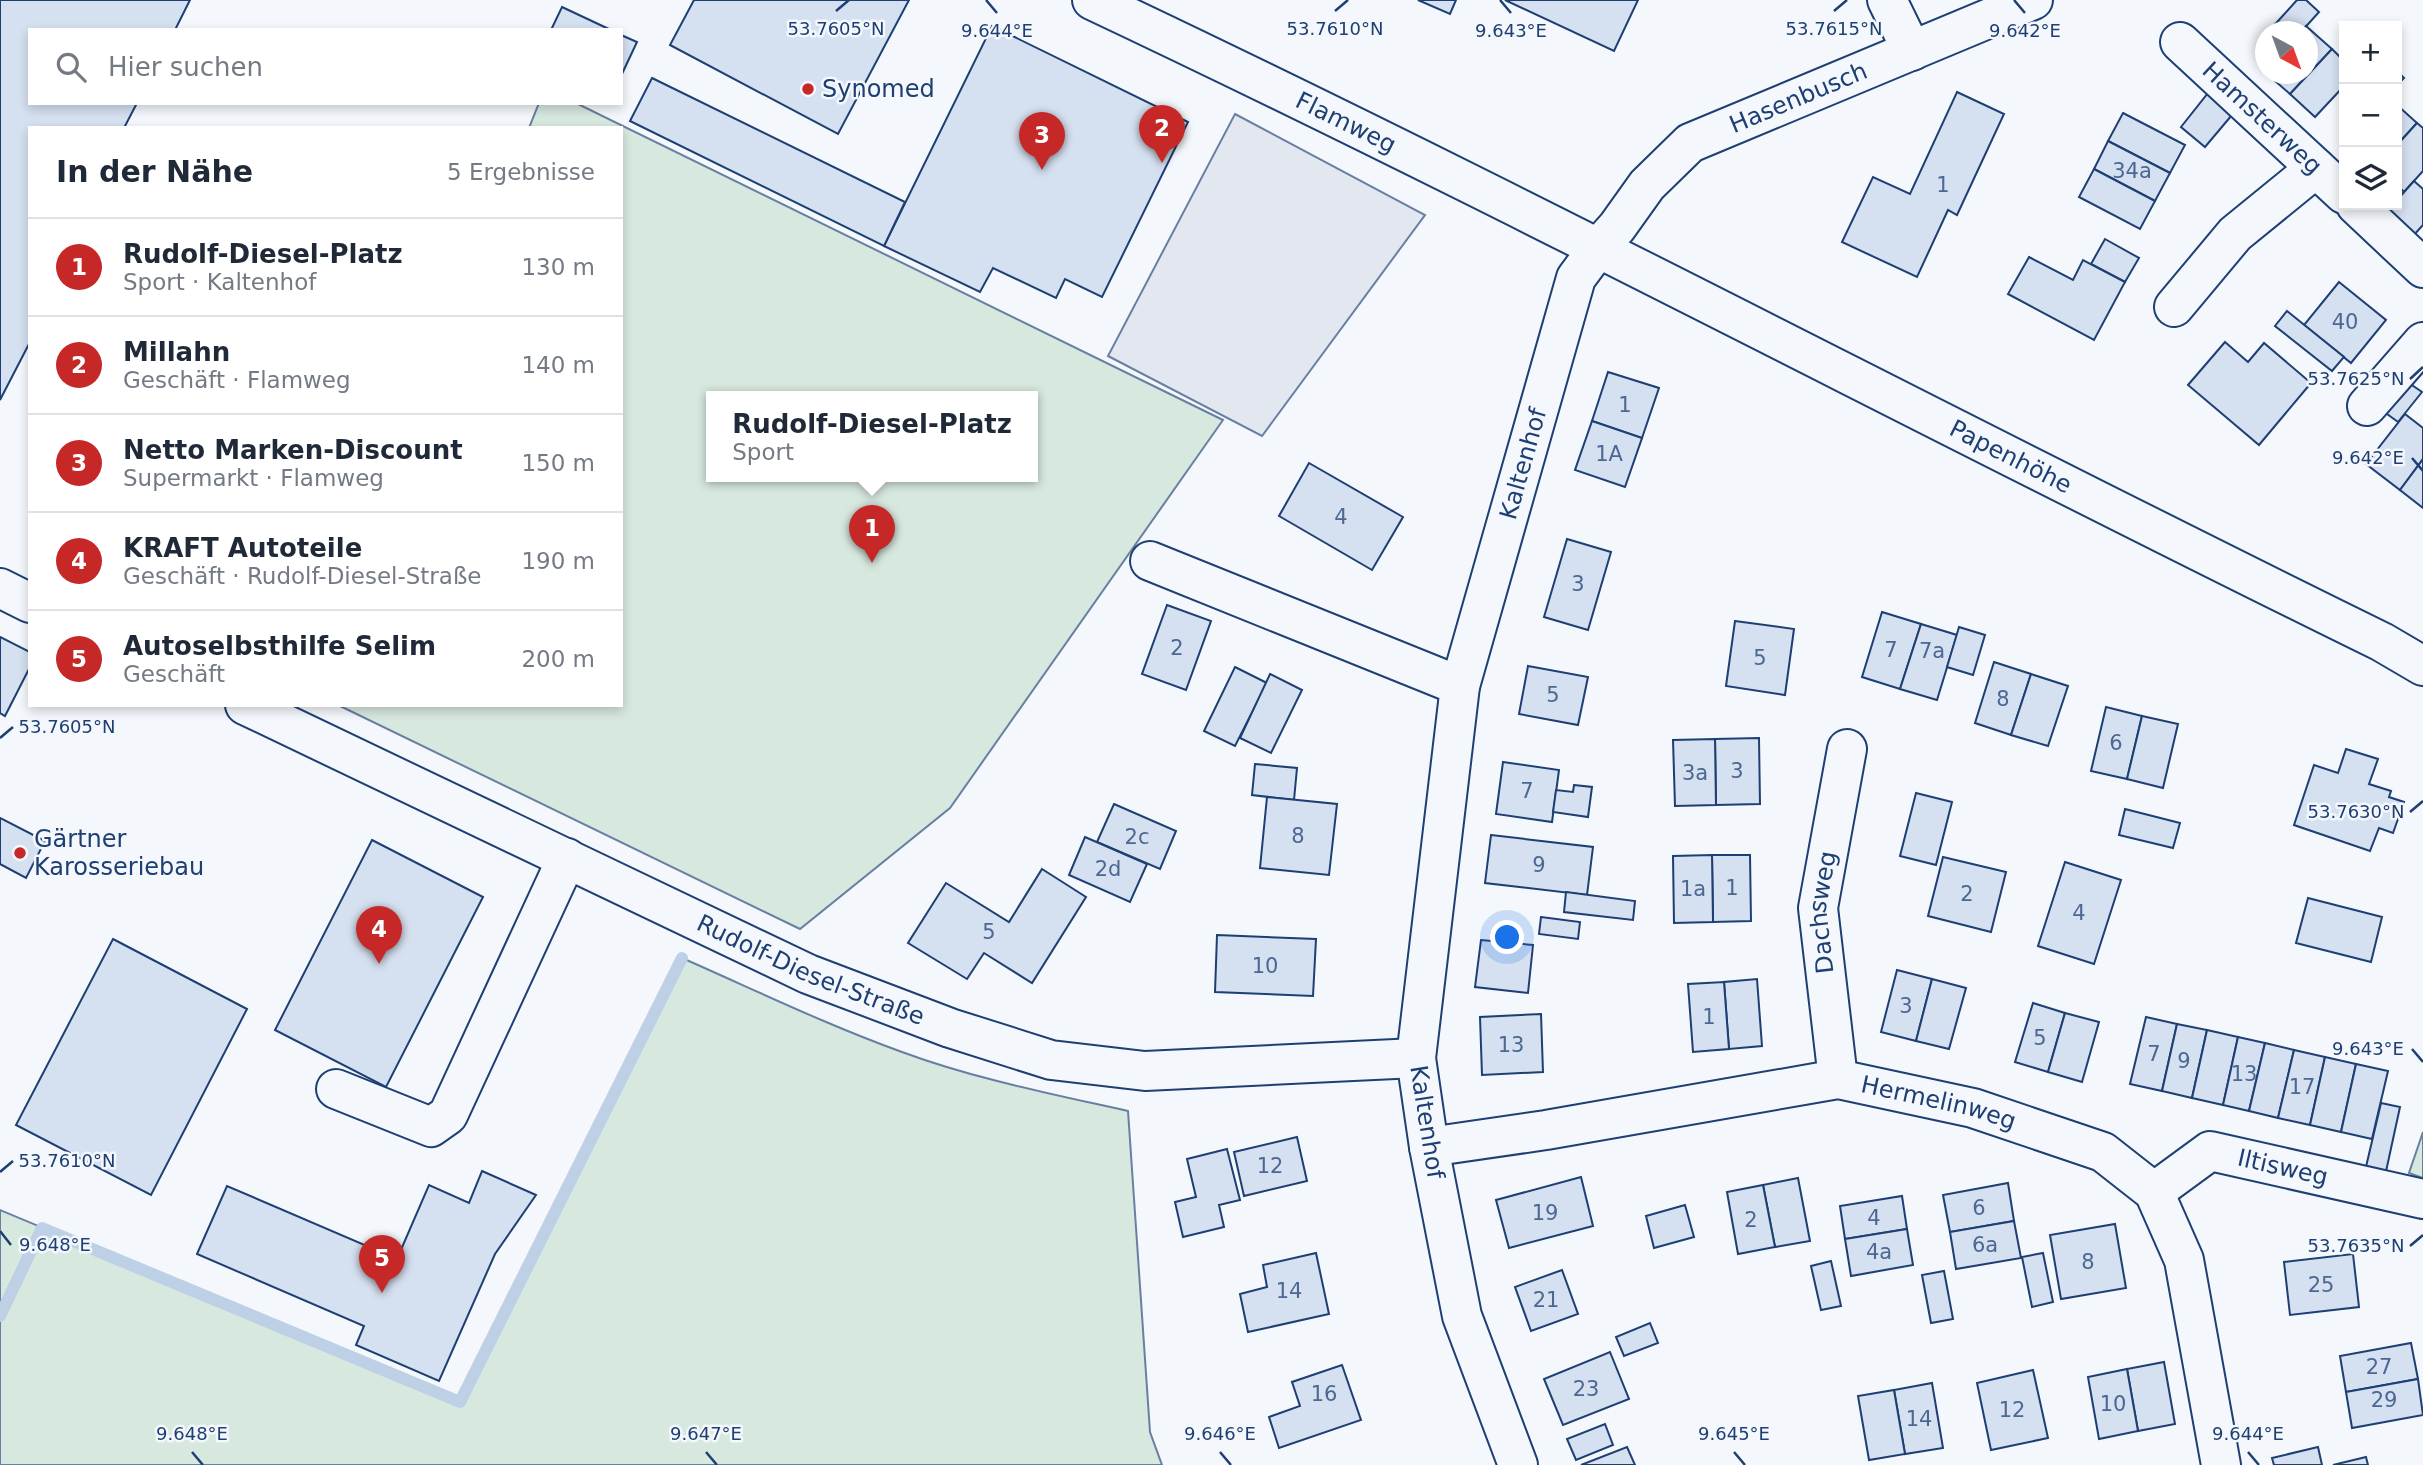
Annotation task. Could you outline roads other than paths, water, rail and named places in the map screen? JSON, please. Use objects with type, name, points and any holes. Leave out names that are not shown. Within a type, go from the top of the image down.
[{"type":"street","name":"Flamweg","points":[[1092,0],[1268,83],[1599,247]]},
{"type":"street","points":[[1887,0],[1912,51]]},
{"type":"street","name":"Hasenbusch","points":[[1599,247],[1647,185],[1690,144],[2033,0]]},
{"type":"street","name":"Hamsterweg","points":[[2180,42],[2339,189]]},
{"type":"street","points":[[2174,307],[2235,234],[2316,168]]},
{"type":"street","points":[[2361,210],[2423,268]]},
{"type":"street","name":"Papenhöhe","points":[[1599,247],[1877,390],[2382,642],[2423,666]]},
{"type":"street","name":"Kaltenhof","points":[[1518,1465],[1462,1316],[1416,1058],[1460,685],[1576,278],[1599,247]]},
{"type":"street","points":[[2367,407],[2423,342]]},
{"type":"street","points":[[1150,561],[1460,685]]},
{"type":"street","points":[[0,588],[28,602]]},
{"type":"street","name":"Rudolf-Diesel-Straße","points":[[249,707],[808,974],[950,1028],[1051,1060],[1145,1070],[1416,1058]]},
{"type":"street","name":"Dachsweg","points":[[1838,1079],[1818,908],[1847,749]]},
{"type":"street","points":[[336,1089],[431,1127],[448,1115],[568,858]]},
{"type":"street","name":"Hermelinweg","points":[[1430,1147],[1838,1079],[1973,1108],[2103,1152],[2154,1192],[2184,1261],[2221,1465]]},
{"type":"street","name":"Iltisweg","points":[[2154,1192],[2210,1151],[2423,1199]]},
{"type":"waterway","points":[[0,1316],[42,1228],[460,1402],[682,958]]},
{"type":"place","name":"Synomed","points":[[808,89]]},
{"type":"place","name":"Millahn","points":[[1162,163]]},
{"type":"place","name":"Netto Marken-Discount","points":[[1042,170]]},
{"type":"place","name":"Rudolf-Diesel-Platz","points":[[872,563]]},
{"type":"place","name":"Gärtner Karosseriebau","points":[[20,853]]},
{"type":"place","name":"KRAFT Autoteile","points":[[379,964]]},
{"type":"place","name":"Autoselbsthilfe Selim","points":[[382,1293]]}]
